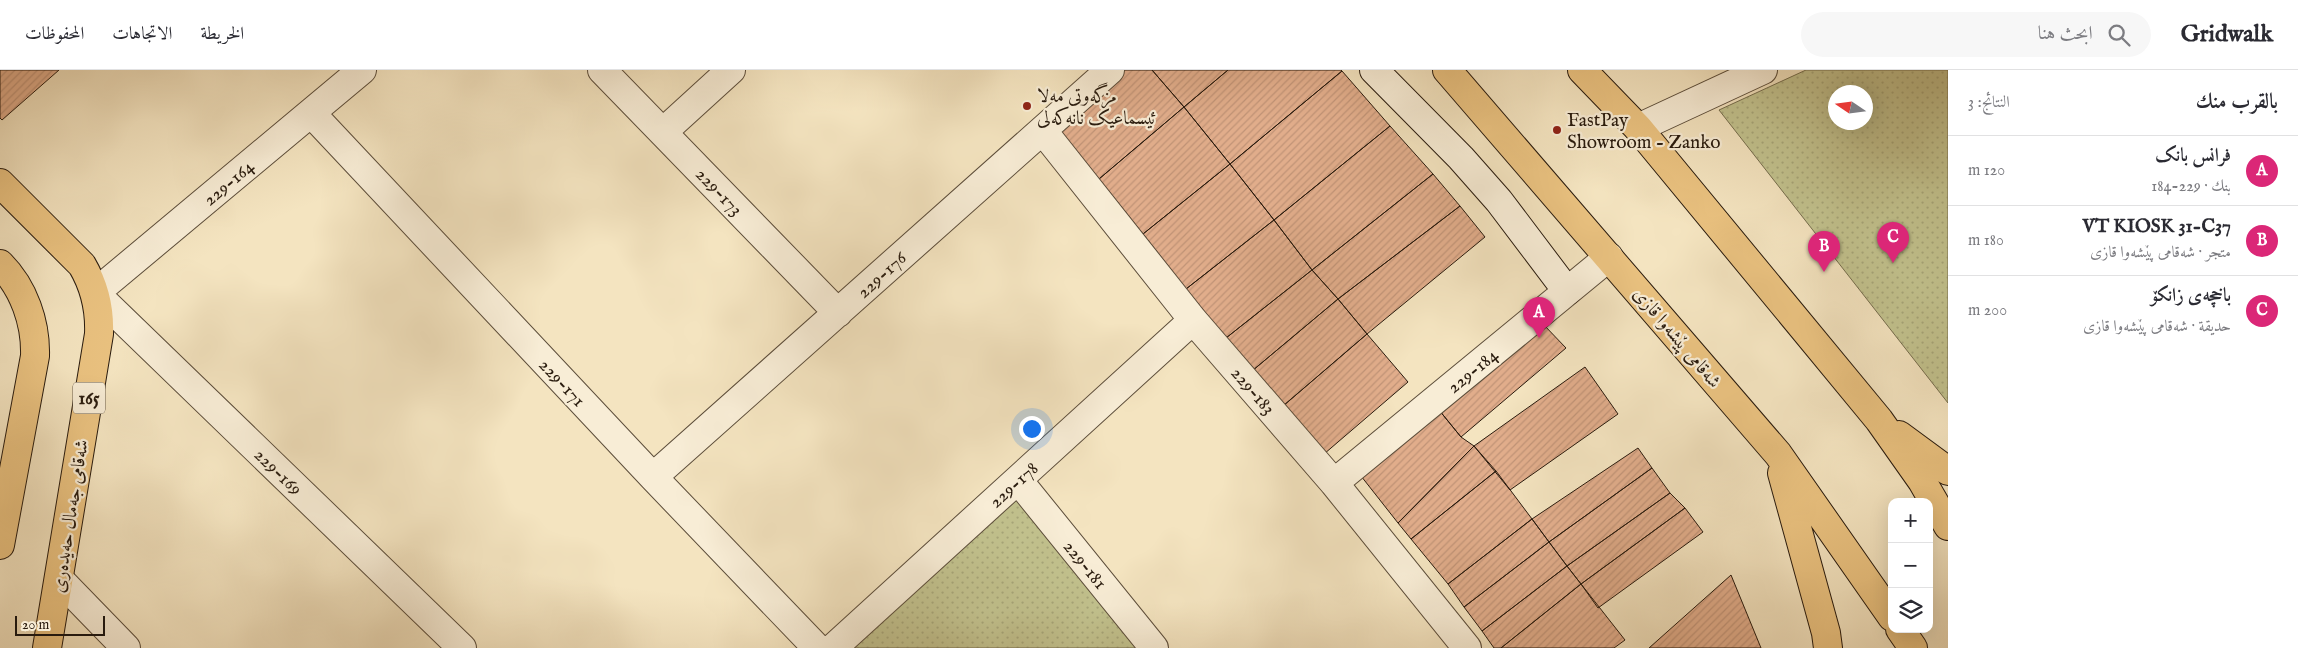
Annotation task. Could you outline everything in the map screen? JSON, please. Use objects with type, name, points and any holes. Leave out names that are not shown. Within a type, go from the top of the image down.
[{"type":"main road","name":"شەقامی پێشەوا قازی","points":[[1447,70],[1778,454],[1888,611]]},
{"type":"main road","points":[[1582,70],[1638,128],[1879,420],[1922,482],[1948,526]]},
{"type":"main road","name":"شەقامی جەمال حەیدەری","points":[[0,183],[72,252],[90,278],[100,314],[99,334],[47,648]]},
{"type":"main road","points":[[0,264],[18,288],[29,312],[36,338],[35,356],[0,545]]},
{"type":"main road","points":[[1879,420],[1948,471]]},
{"type":"main road","points":[[1778,454],[1826,633],[1828,648]]},
{"type":"main road","points":[[1903,633],[1913,648]]},
{"type":"street","name":"229-164","points":[[95,293],[362,70]]},
{"type":"street","name":"229-173","points":[[602,70],[838,312]]},
{"type":"street","points":[[662,132],[732,70]]},
{"type":"street","name":"229-176","points":[[653,478],[1110,70]]},
{"type":"street","points":[[1374,70],[1461,158],[1499,201],[1567,291]]},
{"type":"street","points":[[1638,128],[1763,70]]},
{"type":"street","name":"229-171","points":[[311,113],[653,478],[818,648]]},
{"type":"street","name":"229-183","points":[[1043,131],[1193,320],[1334,482],[1467,648]]},
{"type":"street","name":"229-184","points":[[1334,482],[1609,257]]},
{"type":"street","name":"229-169","points":[[95,293],[462,648]]},
{"type":"street","name":"229-178","points":[[833,648],[1193,320]]},
{"type":"street","name":"229-181","points":[[1018,480],[1154,648]]},
{"type":"street","points":[[59,579],[126,648]]},
{"type":"green space","points":[[1806,70],[1948,70],[1948,403],[1719,110]]},
{"type":"green space","points":[[1018,480],[1154,648],[834,648]]},
{"type":"building","points":[[0,70],[59,70],[2,120],[0,118]]},
{"type":"building","points":[[1122,70],[1152,70],[1184,107],[1099,179],[1056,126]]},
{"type":"building","points":[[1152,70],[1228,70],[1184,107]]},
{"type":"building","points":[[1228,70],[1342,71],[1230,164],[1184,107]]},
{"type":"building","points":[[1342,71],[1390,126],[1274,220],[1230,164]]},
{"type":"building","points":[[1184,107],[1230,164],[1143,234],[1099,179]]},
{"type":"building","points":[[1390,126],[1433,174],[1312,270],[1274,220]]},
{"type":"building","points":[[1230,164],[1274,220],[1186,289],[1143,234]]},
{"type":"building","points":[[1433,174],[1460,206],[1338,299],[1312,270]]},
{"type":"building","points":[[1460,206],[1485,237],[1367,334],[1338,299]]},
{"type":"building","points":[[1274,220],[1312,270],[1226,338],[1186,289]]},
{"type":"building","points":[[1312,270],[1338,299],[1252,371],[1226,338]]},
{"type":"building","points":[[1338,299],[1367,334],[1283,406],[1252,371]]},
{"type":"building","points":[[1543,324],[1566,348],[1461,437],[1439,410]]},
{"type":"building","points":[[1367,334],[1408,382],[1324,454],[1283,406]]},
{"type":"building","points":[[1585,367],[1618,414],[1510,490],[1474,446]]},
{"type":"building","points":[[1439,410],[1461,437],[1474,446],[1398,523],[1361,476]]},
{"type":"building","points":[[1474,446],[1496,471],[1411,539],[1398,523]]},
{"type":"building","points":[[1638,448],[1652,468],[1549,542],[1532,519]]},
{"type":"building","points":[[1652,468],[1670,493],[1567,566],[1549,542]]},
{"type":"building","points":[[1496,471],[1532,519],[1448,584],[1411,539]]},
{"type":"building","points":[[1670,493],[1685,508],[1581,584],[1567,566]]},
{"type":"building","points":[[1685,508],[1703,532],[1598,608],[1581,584]]},
{"type":"building","points":[[1532,519],[1549,542],[1464,607],[1448,584]]},
{"type":"building","points":[[1549,542],[1567,566],[1482,631],[1464,607]]},
{"type":"building","points":[[1567,566],[1581,584],[1501,648],[1494,648],[1482,631]]},
{"type":"building","points":[[1731,575],[1761,648],[1649,648]]},
{"type":"building","points":[[1581,584],[1625,640],[1614,648],[1501,648]]},
{"type":"place","name":"مزگەوتی مەلا ئیسماعیک نانەکەلی","points":[[1027,106]]},
{"type":"place","name":"FastPay Showroom - Zanko","points":[[1557,130]]},
{"type":"place","name":"باخچەی زانکۆ","points":[[1893,263]]},
{"type":"place","name":"VT KIOSK 31-C37","points":[[1824,272]]},
{"type":"place","name":"فرانس بانک","points":[[1539,338]]}]
